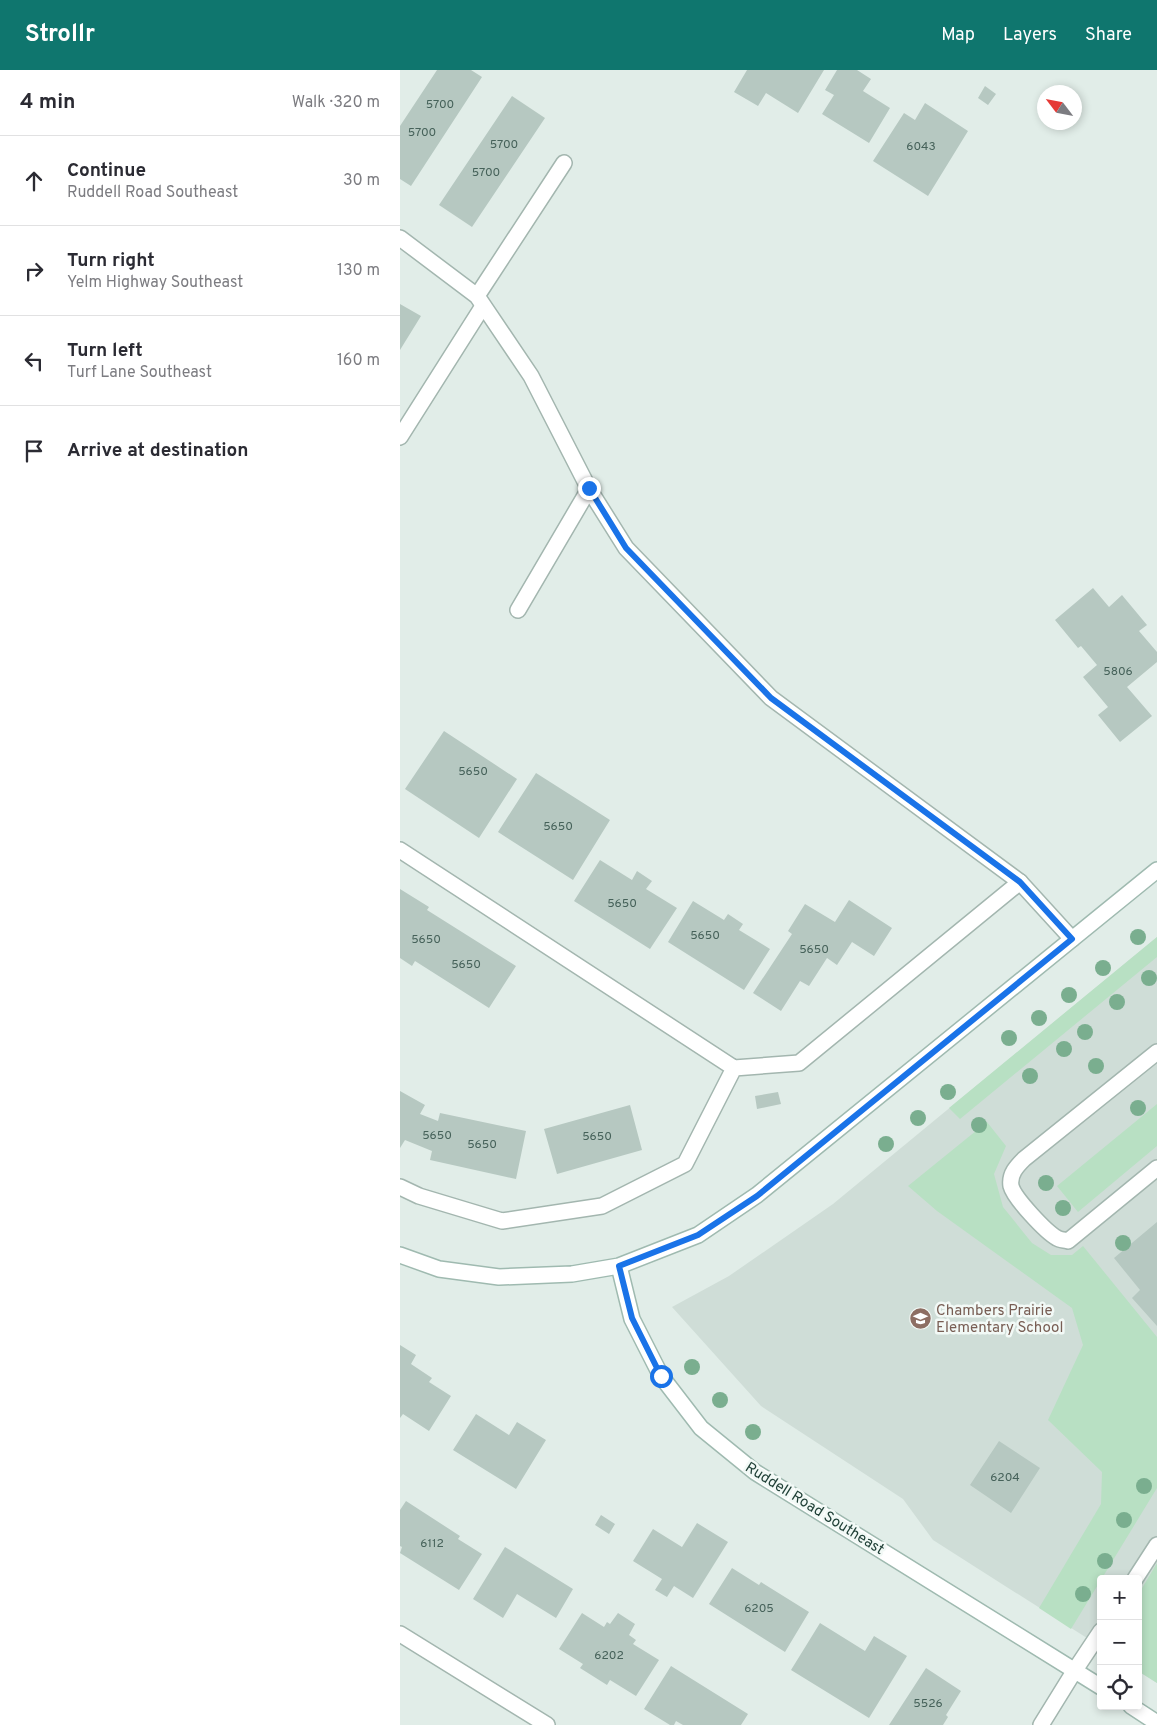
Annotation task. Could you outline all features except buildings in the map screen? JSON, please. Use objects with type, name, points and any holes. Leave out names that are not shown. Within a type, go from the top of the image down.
[{"type":"street","points":[[400,436],[564,163]]},
{"type":"street","points":[[400,238],[480,301],[531,376],[589,488],[626,548],[771,698],[1020,882],[1072,939]]},
{"type":"street","points":[[518,610],[589,488]]},
{"type":"street","points":[[400,850],[734,1068],[799,1064],[1020,882]]},
{"type":"street","points":[[400,1255],[440,1269],[500,1277],[572,1274],[619,1266],[698,1235],[757,1196],[1157,870]]},
{"type":"street","points":[[1157,1052],[1024,1159],[1013,1170],[1011,1185],[1020,1201],[1037,1221],[1057,1238],[1068,1241],[1157,1168]]},
{"type":"street","points":[[400,1187],[419,1196],[502,1221],[602,1206],[685,1164],[734,1068]]},
{"type":"street","name":"Ruddell Road Southeast","points":[[619,1266],[632,1318],[661,1376],[701,1428],[755,1472],[1097,1684]]},
{"type":"street","points":[[1138,1575],[1157,1545]]},
{"type":"street","points":[[400,1634],[546,1725]]},
{"type":"street","points":[[1041,1725],[1097,1637]]},
{"type":"street","points":[[1137,1710],[1157,1723]]},
{"type":"shaded area","name":"Chambers Prairie Elementary School","points":[[1157,937],[1157,1683],[1142,1674],[1142,1575],[1097,1575],[1097,1644],[933,1540],[903,1499],[761,1406],[672,1307],[729,1276],[833,1204]]},
{"type":"green space","points":[[1157,937],[1157,957],[960,1119],[949,1108]]},
{"type":"green space","points":[[1157,1104],[1157,1146],[1078,1212],[1057,1186]]},
{"type":"green space","points":[[987,1122],[1006,1146],[994,1174],[1003,1207],[1032,1243],[1051,1255],[1072,1255],[1083,1246],[1157,1337],[1157,1488],[1104,1575],[1097,1575],[1097,1586],[1071,1629],[1039,1608],[1101,1504],[1102,1472],[1048,1420],[1083,1345],[1072,1308],[937,1211],[908,1186]]},
{"type":"green space","points":[[1157,1563],[1157,1683],[1142,1674],[1142,1588]]},
{"type":"place","name":"Chambers Prairie Elementary School","points":[[920,1319]]},
{"type":"route","points":[[589,488],[626,548],[771,698],[1020,882],[1072,939],[757,1196],[698,1235],[619,1266],[632,1318],[661,1376]]}]
